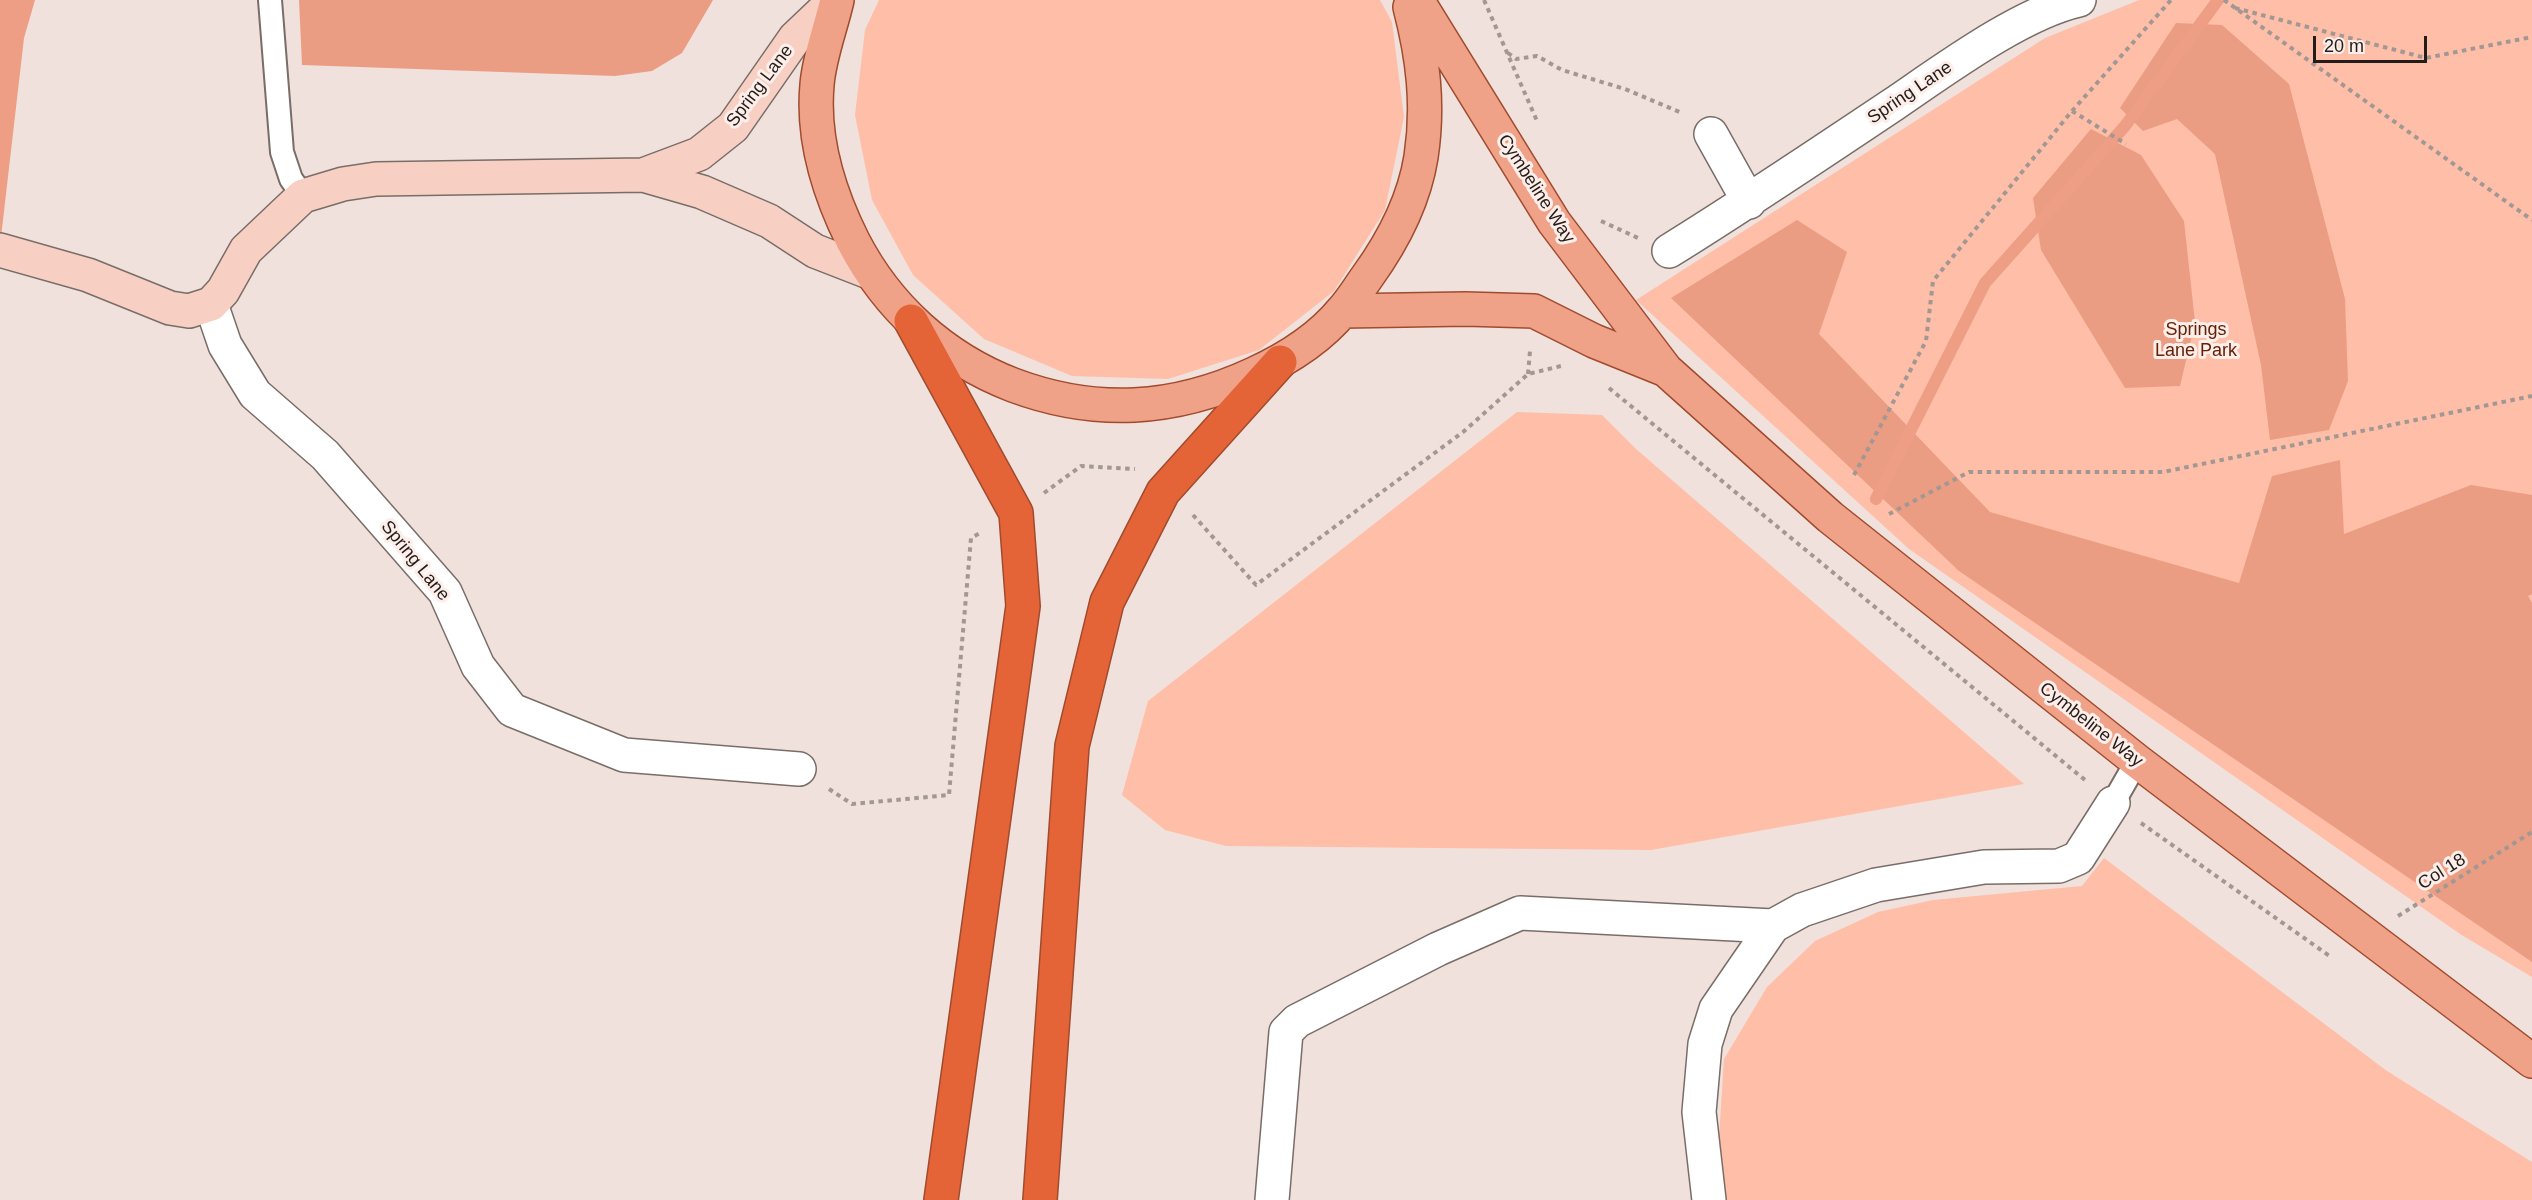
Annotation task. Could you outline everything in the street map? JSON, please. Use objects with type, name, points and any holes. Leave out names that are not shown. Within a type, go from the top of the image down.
[{"type":"highway","points":[[911,321],[1016,513],[1023,606],[941,1200]]},
{"type":"highway","points":[[1040,1200],[1072,746],[1107,602],[1163,492],[1280,362]]},
{"type":"main road","points":[[836,0],[817,84],[819,142],[834,203],[869,272],[911,321],[947,351],[988,375],[1042,396],[1104,406],[1162,403],[1217,391],[1280,362],[1317,336],[1343,311],[1389,247],[1406,210],[1421,158],[1426,101],[1421,51],[1408,0]]},
{"type":"main road","name":"Cymbeline Way","points":[[1417,0],[1554,222],[1666,370],[1830,517],[2136,762],[2532,1060]]},
{"type":"main road","name":"Cymbeline Way","points":[[1343,311],[1466,309],[1534,311],[1594,341],[1666,370]]},
{"type":"street","name":"Spring Lane","points":[[643,175],[699,154],[733,127],[795,38],[836,0]]},
{"type":"street","name":"Spring Lane","points":[[1669,251],[1749,202],[1950,66],[2041,12],[2079,0]]},
{"type":"street","points":[[1711,134],[1749,202]]},
{"type":"street","name":"Spring Lane","points":[[799,770],[624,755],[512,710],[478,666],[445,592],[325,454],[255,394],[225,345],[211,304],[223,291],[246,250],[303,195],[343,184],[376,179],[643,175],[702,192],[769,220],[815,251],[869,272]]},
{"type":"street","points":[[4,252],[88,275],[170,308],[189,310],[211,304]]},
{"type":"street","points":[[1709,1200],[1699,1112],[1705,1044],[1716,1009],[1773,926],[1802,910],[1876,885],[1984,867],[2059,866],[2078,858],[2113,803]]},
{"type":"street","points":[[1272,1200],[1286,1032],[1297,1021],[1438,949],[1520,912],[1773,926]]},
{"type":"lane","points":[[270,0],[282,152],[291,179],[303,195]]},
{"type":"lane","points":[[2113,803],[2136,762]]},
{"type":"path","points":[[1484,0],[1508,53],[1516,58],[1537,56],[1562,70],[1625,88],[1685,114],[1711,134]]},
{"type":"path","points":[[1854,475],[1926,341],[1933,281],[2072,111],[2171,0]]},
{"type":"path","points":[[2224,0],[2532,220]]},
{"type":"path","points":[[2231,7],[2426,58],[2532,37]]},
{"type":"path","points":[[2072,111],[2100,126],[2126,144]]},
{"type":"path","points":[[1597,220],[1669,251]]},
{"type":"path","points":[[799,770],[852,804],[949,795],[971,538],[1016,513],[1081,466],[1137,469],[1191,513],[1256,585],[1463,432],[1528,374]]},
{"type":"path","points":[[1889,513],[1969,472],[2163,472],[2532,396]]},
{"type":"path","name":"Col 18","points":[[2366,936],[2532,832]]},
{"type":"green space","points":[[879,0],[1380,0],[1392,22],[1404,117],[1385,210],[1334,291],[1259,350],[1168,379],[1072,376],[984,339],[913,275],[872,200],[855,115],[865,30]]},
{"type":"green space","name":"Springs Lane Park","points":[[2139,0],[2532,0],[2532,977],[2460,934],[1909,549],[1636,300],[2045,38]]},
{"type":"green space","points":[[1517,412],[1602,415],[1636,449],[2024,784],[1651,850],[1226,846],[1165,830],[1122,795],[1148,701]]},
{"type":"green space","points":[[2104,858],[2387,1071],[2532,1162],[2532,1200],[1726,1200],[1719,1137],[1724,1059],[1767,987],[1815,941],[1878,912],[1933,900],[2082,886]]},
{"type":"shaded area","points":[[0,0],[35,0],[24,38],[0,246]]},
{"type":"shaded area","points":[[299,0],[713,0],[682,53],[652,71],[615,76],[302,65]]},
{"type":"shaded area","points":[[2176,23],[2222,25],[2289,84],[2345,299],[2348,381],[2329,430],[2270,440],[2261,365],[2215,154],[2177,119],[2143,131],[2120,108]]},
{"type":"shaded area","points":[[2091,129],[2141,155],[2184,221],[2195,322],[2180,386],[2125,388],[2041,250],[2033,198]]},
{"type":"shaded area","points":[[1797,220],[1847,252],[1819,334],[1990,512],[2239,583],[2272,476],[2340,460],[2344,534],[2471,485],[2532,495],[2532,594],[2528,596],[2532,603],[2532,962],[1959,571],[1671,298]]},
{"type":"waterway","points":[[1876,499],[1985,283],[2125,126],[2218,0]]}]
